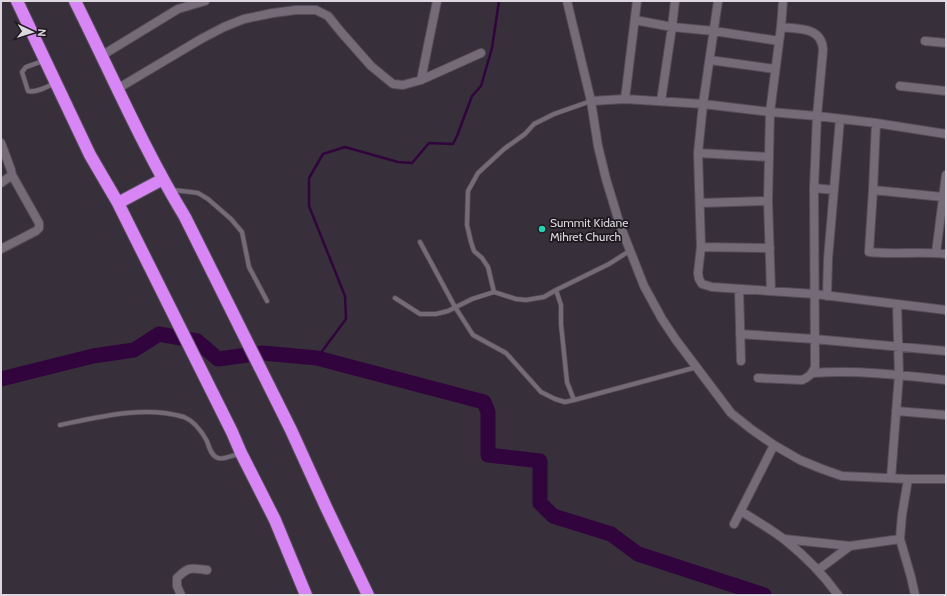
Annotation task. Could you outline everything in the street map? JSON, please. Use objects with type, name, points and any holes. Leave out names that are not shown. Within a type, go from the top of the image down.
[{"type":"highway","points":[[17,1],[90,155],[118,203],[152,269],[275,520],[306,595]]},
{"type":"highway","points":[[75,1],[117,89],[165,184],[185,217],[291,430],[368,595]]},
{"type":"highway","points":[[118,203],[165,184]]},
{"type":"street","points":[[174,1],[178,9]]},
{"type":"street","points":[[101,56],[178,9],[205,1]]},
{"type":"street","points":[[421,80],[438,1]]},
{"type":"street","points":[[567,1],[591,101],[596,134],[606,179],[620,225],[644,286],[676,340],[731,412],[774,446],[800,460],[842,476],[946,479]]},
{"type":"street","points":[[625,99],[637,1]]},
{"type":"street","points":[[661,101],[675,1]]},
{"type":"street","points":[[718,1],[703,104],[698,153],[701,247],[698,273],[702,284],[712,287],[739,290],[815,294],[946,310]]},
{"type":"street","points":[[771,291],[768,201],[770,112],[783,1]]},
{"type":"street","points":[[117,89],[224,27],[244,19],[296,10],[316,10],[328,16],[371,66],[392,84],[402,85],[421,80],[481,53]]},
{"type":"street","points":[[635,20],[779,41]]},
{"type":"street","points":[[758,378],[802,380],[808,378],[813,373],[815,367],[814,188],[817,116],[823,44],[813,32],[781,26]]},
{"type":"street","points":[[926,41],[946,43]]},
{"type":"street","points":[[710,60],[775,69]]},
{"type":"street","points":[[900,86],[946,90]]},
{"type":"street","points":[[591,101],[625,99],[703,104],[876,123],[946,134]]},
{"type":"street","points":[[827,296],[828,259],[840,119]]},
{"type":"street","points":[[876,123],[869,252],[883,254],[946,254]]},
{"type":"street","points":[[1,143],[12,175],[39,223],[39,228],[36,231],[1,249]]},
{"type":"street","points":[[698,153],[770,157]]},
{"type":"street","points":[[1,183],[12,175]]},
{"type":"street","points":[[936,253],[946,175]]},
{"type":"street","points":[[814,188],[834,190]]},
{"type":"street","points":[[873,190],[943,197]]},
{"type":"street","points":[[700,203],[768,201]]},
{"type":"street","points":[[701,247],[770,248]]},
{"type":"street","points":[[739,290],[741,361]]},
{"type":"street","points":[[891,478],[899,375],[897,304]]},
{"type":"street","points":[[740,334],[814,339],[946,352]]},
{"type":"street","points":[[813,373],[828,372],[899,375],[946,380]]},
{"type":"street","points":[[896,411],[946,416]]},
{"type":"street","points":[[734,524],[774,446]]},
{"type":"street","points":[[908,479],[900,539],[912,577],[915,595]]},
{"type":"street","points":[[741,511],[784,540],[818,570],[838,595]]},
{"type":"street","points":[[784,540],[850,546],[900,539]]},
{"type":"street","points":[[818,570],[850,546]]},
{"type":"street","points":[[182,595],[177,586],[177,578],[183,572],[189,568],[207,570]]},
{"type":"lane","points":[[46,60],[26,67],[23,70],[22,72],[28,91],[37,91],[56,83]]},
{"type":"lane","points":[[494,292],[488,267],[482,258],[474,251],[471,242],[467,225],[468,191],[478,173],[504,149],[525,134],[534,124],[554,114],[591,101]]},
{"type":"lane","points":[[165,184],[198,193],[208,198],[231,219],[242,232],[249,267],[267,301]]},
{"type":"lane","points":[[420,242],[455,307],[473,335],[506,353],[541,392],[555,399],[565,402],[574,400],[697,367]]},
{"type":"lane","points":[[395,298],[420,314],[436,314],[448,311],[472,299],[494,292],[516,299],[526,300],[544,297],[609,264],[631,250]]},
{"type":"lane","points":[[556,290],[561,305],[561,324],[567,382],[574,400]]},
{"type":"lane","points":[[60,425],[116,414],[149,412],[170,414],[191,420],[200,430],[207,441],[209,450],[216,458],[220,459],[241,453]]},
{"type":"waterway","points":[[317,358],[346,319],[345,296],[309,206],[309,178],[323,154],[345,147],[398,162],[412,163],[429,143],[453,144],[472,96],[481,86],[492,48],[499,1]]},
{"type":"waterway","points":[[1,379],[93,356],[134,350],[159,334],[197,341],[218,359],[263,353],[317,358],[484,402],[488,412],[488,455],[540,461],[540,503],[553,516],[611,534],[638,554],[764,595]]},
{"type":"place","name":"Summit Kidane Mihret Church","points":[[542,229]]}]
